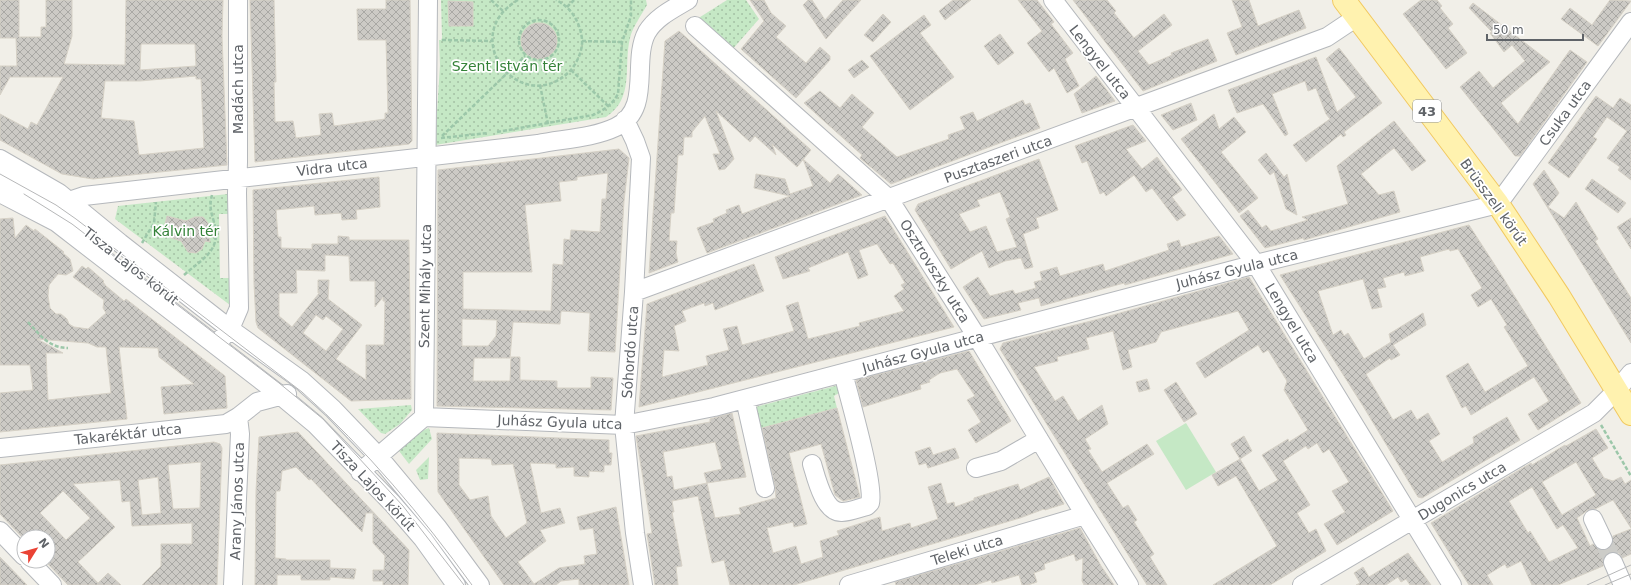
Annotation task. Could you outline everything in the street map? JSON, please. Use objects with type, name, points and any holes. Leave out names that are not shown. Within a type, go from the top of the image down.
[{"type":"main road","name":"Brüsszeli körút","points":[[1344,0],[1498,204],[1559,296],[1631,414]]},
{"type":"street","name":"Madách utca","points":[[238,0],[238,178]]},
{"type":"street","points":[[428,0],[427,156],[538,144],[600,133],[617,126],[625,120],[638,101],[643,42],[663,6],[688,0]]},
{"type":"street","name":"Lengyel utca","points":[[1052,0],[1256,264],[1452,585]]},
{"type":"street","name":"Pusztaszeri utca","points":[[634,292],[1136,109],[1327,37],[1357,17]]},
{"type":"street","name":"Csuka utca","points":[[1498,204],[1631,22]]},
{"type":"street","name":"Osztrovszky utca","points":[[695,26],[889,199],[978,337],[1085,515],[1130,585]]},
{"type":"street","name":"Sóhordó utca","points":[[625,120],[635,140],[640,158],[634,292],[624,425],[635,534],[643,585]]},
{"type":"street","name":"Vidra utca","points":[[238,178],[427,156]]},
{"type":"street","name":"Szent Mihály utca","points":[[424,417],[427,156]]},
{"type":"street","name":"Tisza Lajos körút","points":[[0,159],[53,189],[58,209],[107,260],[238,348],[285,389],[314,424],[369,464],[438,528],[480,585]]},
{"type":"street","name":"Tisza Lajos körút","points":[[0,177],[120,243],[221,336],[247,369],[285,389]]},
{"type":"street","points":[[58,209],[84,196],[238,178],[238,308],[237,316],[221,336]]},
{"type":"street","name":"Tisza Lajos körút","points":[[0,193],[58,209]]},
{"type":"street","name":"Juhász Gyula utca","points":[[424,417],[624,425],[714,408],[1256,264],[1498,204]]},
{"type":"street","name":"Tisza Lajos körút","points":[[221,336],[274,362],[294,375],[333,408],[392,503],[418,533],[456,585]]},
{"type":"street","name":"Tisza Lajos körút","points":[[238,348],[247,369]]},
{"type":"street","points":[[274,362],[285,389],[316,393]]},
{"type":"street","points":[[244,412],[247,369]]},
{"type":"street","points":[[812,464],[820,491],[830,506],[834,509],[842,512],[870,503],[871,493],[863,453],[843,373]]},
{"type":"street","name":"Dugonics utca","points":[[1302,585],[1594,413],[1617,390],[1631,373]]},
{"type":"street","name":"Takaréktár utca","points":[[0,448],[226,424],[264,399],[285,389]]},
{"type":"street","points":[[744,399],[764,488]]},
{"type":"street","name":"Arany János utca","points":[[233,585],[240,434],[244,412]]},
{"type":"street","points":[[369,464],[424,417]]},
{"type":"street","points":[[976,468],[1001,461],[1039,439]]},
{"type":"street","name":"Tisza Lajos körút","points":[[369,464],[430,533],[468,585]]},
{"type":"street","name":"Teleki utca","points":[[849,585],[1085,515]]},
{"type":"street","points":[[1594,519],[1603,540]]},
{"type":"street","points":[[0,531],[16,548]]},
{"type":"street","points":[[1613,562],[1623,585]]},
{"type":"street","points":[[37,569],[52,585]]},
{"type":"path","points":[[491,0],[503,11]]},
{"type":"path","points":[[518,0],[503,11],[496,22],[492,41],[496,58],[507,73],[522,82],[540,85],[557,80],[571,70],[579,56],[582,41],[578,22],[567,7],[556,0]]},
{"type":"path","points":[[567,7],[574,0]]},
{"type":"path","points":[[440,138],[548,124],[593,115],[608,106],[618,94],[622,42],[631,16],[631,0]]},
{"type":"path","points":[[537,20],[550,23],[558,34],[558,47],[550,58],[537,61],[525,56],[521,50],[518,37],[525,25],[537,20]]},
{"type":"path","points":[[439,40],[492,41]]},
{"type":"path","points":[[582,41],[622,42]]},
{"type":"path","points":[[473,106],[525,56]]},
{"type":"path","points":[[571,70],[608,106]]},
{"type":"path","points":[[540,85],[548,124]]},
{"type":"path","points":[[183,276],[206,257],[216,244],[216,234],[209,210],[212,192]]},
{"type":"path","points":[[142,244],[154,223],[156,199]]},
{"type":"path","points":[[28,322],[48,342],[58,348],[68,348]]},
{"type":"path","points":[[1594,413],[1631,476]]},
{"type":"green space","name":"Szent István tér","points":[[441,0],[646,0],[647,5],[635,25],[630,38],[626,81],[621,101],[606,117],[435,145],[440,65],[439,40],[442,38]]},
{"type":"green space","points":[[727,0],[746,0],[759,19],[731,51],[697,19]]},
{"type":"green space","name":"Kálvin tér","points":[[228,194],[229,214],[219,214],[220,278],[230,278],[230,305],[115,219],[118,206]]},
{"type":"green space","points":[[839,385],[839,393],[834,396],[837,408],[758,429],[752,408]]},
{"type":"green space","points":[[411,405],[412,410],[400,424],[385,434],[381,433],[358,409]]},
{"type":"green space","points":[[1186,423],[1216,472],[1186,490],[1156,441]]},
{"type":"green space","points":[[429,428],[432,439],[409,464],[399,451],[412,437]]},
{"type":"green space","points":[[429,457],[428,479],[420,480],[416,470]]},
{"type":"building","points":[[0,0],[19,0],[19,37],[41,37],[41,27],[46,27],[46,0],[72,0],[72,36],[64,64],[125,65],[126,0],[223,0],[222,36],[227,165],[93,179],[62,174],[0,140],[0,114],[28,129],[31,122],[37,125],[63,77],[10,77],[0,95],[0,66],[17,66],[16,38],[0,38]],"holes":[[[141,44],[195,44],[196,66],[140,70]],[[196,76],[196,79],[201,79],[204,148],[139,155],[134,121],[101,118],[105,81],[140,81]]]},
{"type":"building","points":[[250,0],[274,0],[276,82],[274,82],[275,122],[293,121],[296,138],[321,135],[319,114],[332,113],[334,126],[385,119],[385,113],[388,113],[386,40],[358,40],[357,9],[386,9],[386,0],[410,0],[412,141],[409,144],[255,162]]},
{"type":"building","points":[[750,0],[764,0],[771,13],[786,26],[776,37],[806,63],[820,47],[830,56],[830,60],[796,98],[741,49],[764,21]]},
{"type":"building","points":[[808,0],[812,0],[825,20],[843,0],[861,0],[826,39],[803,5]]},
{"type":"building","points":[[953,0],[971,0],[945,20],[939,11]]},
{"type":"building","points":[[1018,0],[1037,0],[1054,22],[1051,24],[1073,53],[1065,59],[1079,86],[1067,93],[1054,68],[1049,72],[1027,43],[1042,31]]},
{"type":"building","points":[[1073,0],[1107,0],[1116,11],[1114,13],[1134,38],[1164,14],[1172,25],[1138,51],[1149,65],[1172,55],[1171,53],[1208,39],[1217,61],[1143,91]]},
{"type":"building","points":[[1232,0],[1249,0],[1258,26],[1299,10],[1306,28],[1236,55],[1227,33],[1242,27]]},
{"type":"building","points":[[1421,0],[1437,0],[1442,6],[1440,8],[1453,24],[1448,28],[1467,53],[1446,69],[1403,14]]},
{"type":"building","points":[[1610,0],[1631,1],[1598,46],[1561,19],[1570,8],[1592,25]]},
{"type":"building","points":[[448,1],[473,2],[473,26],[449,26]]},
{"type":"building","points":[[1473,3],[1550,62],[1501,103],[1518,124],[1570,50],[1587,62],[1520,156],[1515,156],[1460,87],[1479,71],[1493,88],[1525,61],[1512,45],[1504,52],[1490,33],[1492,32],[1469,8]]},
{"type":"building","points":[[883,14],[891,22],[873,42],[864,35]]},
{"type":"building","points":[[924,15],[931,25],[920,33],[954,77],[910,110],[870,56]]},
{"type":"building","points":[[539,23],[552,28],[557,41],[552,54],[539,59],[526,54],[521,41],[526,28]]},
{"type":"building","points":[[679,31],[811,150],[797,167],[772,144],[776,155],[755,136],[750,142],[716,111],[734,159],[725,169],[719,170],[713,154],[720,154],[705,116],[692,132],[692,137],[684,137],[683,155],[678,155],[674,213],[671,213],[669,241],[677,241],[676,253],[678,262],[649,273],[665,41]]},
{"type":"building","points":[[1000,34],[1014,53],[998,65],[984,46]]},
{"type":"building","points":[[1339,48],[1382,103],[1344,132],[1346,135],[1343,137],[1341,134],[1306,162],[1293,145],[1330,119],[1326,114],[1316,88],[1308,91],[1305,81],[1272,94],[1288,134],[1285,136],[1263,104],[1237,113],[1228,90],[1316,57],[1337,112],[1356,97],[1326,59]]},
{"type":"building","points":[[862,60],[869,67],[854,78],[848,70]]},
{"type":"building","points":[[1096,76],[1115,101],[1082,113],[1074,94]]},
{"type":"building","points":[[820,91],[840,108],[852,94],[874,113],[862,127],[897,157],[949,139],[948,135],[965,129],[960,117],[973,112],[977,121],[1023,100],[1025,105],[1030,103],[1040,128],[891,184],[860,158],[862,155],[804,103]]},
{"type":"building","points":[[1596,96],[1613,108],[1620,98],[1631,105],[1631,180],[1618,170],[1620,167],[1607,158],[1627,131],[1607,117],[1593,137],[1597,139],[1569,178],[1548,163]]},
{"type":"building","points":[[1191,103],[1197,120],[1173,130],[1161,115]]},
{"type":"building","points":[[1214,114],[1219,129],[1234,117],[1246,132],[1221,152],[1258,198],[1239,213],[1181,139]]},
{"type":"building","points":[[1394,121],[1426,161],[1412,171],[1394,148],[1361,174],[1379,195],[1394,191],[1400,212],[1304,240],[1303,238],[1265,248],[1240,216],[1248,210],[1262,228],[1266,225],[1271,231],[1308,220],[1302,217],[1348,204],[1337,166]]},
{"type":"building","points":[[1133,125],[1146,141],[1126,149],[1142,169],[1157,157],[1182,190],[1172,197],[1186,215],[1177,221],[1152,188],[1146,192],[1134,175],[1106,196],[1104,192],[1100,194],[1087,161],[1082,163],[1075,146]]},
{"type":"building","points":[[619,149],[629,158],[624,201],[615,352],[588,351],[590,313],[561,311],[560,324],[513,322],[510,358],[474,358],[473,381],[510,381],[511,357],[520,357],[520,380],[557,381],[557,388],[591,388],[591,377],[613,378],[611,410],[437,406],[438,170]],"holes":[[[608,173],[606,199],[602,199],[600,232],[571,230],[570,240],[564,239],[563,265],[553,264],[551,311],[463,309],[463,272],[532,272],[525,205],[561,201],[559,182],[577,180],[577,177]],[[462,319],[497,320],[496,336],[488,346],[462,346]]]},
{"type":"building","points":[[1266,153],[1284,177],[1287,174],[1297,215],[1286,209],[1274,172],[1270,175],[1258,160]]},
{"type":"building","points":[[803,159],[830,183],[838,174],[862,195],[707,253],[697,228],[714,222],[713,219],[727,213],[726,210],[739,205],[742,214],[790,196],[754,188],[756,174],[785,179],[790,194],[813,186]]},
{"type":"building","points":[[1039,159],[1058,210],[1036,218],[1039,228],[1023,234],[1033,267],[1025,269],[1021,258],[1005,261],[989,268],[982,251],[951,269],[915,210],[918,204]],"holes":[[[1000,192],[1010,217],[1006,219],[1017,247],[997,252],[986,226],[970,232],[959,214],[980,206],[977,200]]]},
{"type":"building","points":[[1544,170],[1559,193],[1548,207],[1564,218],[1576,202],[1598,239],[1595,241],[1631,298],[1631,343],[1533,184]]},
{"type":"building","points":[[379,177],[380,207],[356,210],[357,219],[342,220],[341,213],[315,215],[314,206],[276,210],[278,237],[281,237],[281,248],[312,249],[312,244],[338,244],[338,236],[349,237],[349,240],[409,240],[411,399],[351,401],[258,328],[256,322],[254,284],[253,190]],"holes":[[[325,255],[349,256],[350,281],[375,281],[375,307],[383,297],[383,301],[385,301],[384,345],[366,345],[366,380],[336,359],[362,325],[328,299],[329,280],[318,280],[318,293],[320,292],[292,327],[279,316],[279,293],[297,293],[296,270],[325,271]],[[316,315],[323,320],[326,316],[343,329],[326,351],[303,333]]]},
{"type":"building","points":[[1592,179],[1626,203],[1618,213],[1585,189]]},
{"type":"building","points":[[167,216],[186,221],[195,217],[203,217],[208,223],[210,242],[205,241],[202,249],[196,253],[188,252],[181,241],[162,235]]},
{"type":"building","points":[[885,216],[954,327],[639,407],[647,304],[754,264],[764,291],[715,310],[713,303],[705,306],[704,303],[682,311],[686,321],[674,326],[679,351],[664,350],[662,377],[708,365],[706,356],[729,350],[723,329],[737,326],[742,345],[794,331],[786,306],[798,302],[808,339],[860,326],[859,323],[904,311],[894,296],[904,289],[901,285],[905,283],[893,263],[890,264],[877,244],[859,250],[868,275],[858,279],[848,252],[808,268],[810,271],[783,279],[775,257]]},
{"type":"building","points":[[13,218],[15,238],[26,225],[34,231],[35,229],[64,252],[63,253],[70,259],[73,271],[66,275],[58,274],[49,285],[48,296],[50,308],[56,314],[61,314],[67,319],[69,324],[74,327],[88,329],[106,313],[103,308],[104,300],[73,277],[82,266],[86,269],[88,267],[104,281],[103,282],[106,286],[124,301],[126,299],[225,376],[227,408],[164,414],[161,387],[194,384],[159,357],[158,348],[119,347],[127,419],[0,432],[0,393],[33,390],[30,365],[0,365],[0,219]],"holes":[[[37,339],[88,343],[97,347],[106,347],[111,393],[48,400],[46,353],[63,353]]]},
{"type":"building","points":[[1631,218],[1631,249],[1617,227]]},
{"type":"building","points":[[1469,225],[1581,403],[1538,430],[1528,414],[1549,401],[1534,377],[1471,415],[1466,406],[1462,408],[1446,376],[1468,363],[1485,392],[1528,366],[1504,327],[1507,325],[1491,299],[1478,307],[1471,295],[1482,288],[1458,249],[1450,251],[1449,249],[1420,257],[1424,271],[1405,276],[1404,272],[1383,278],[1386,287],[1377,289],[1382,307],[1372,309],[1363,279],[1318,291],[1333,335],[1341,330],[1344,336],[1348,333],[1364,359],[1391,342],[1389,334],[1423,313],[1426,325],[1393,345],[1400,355],[1391,360],[1390,358],[1366,374],[1393,420],[1411,410],[1417,420],[1428,413],[1440,434],[1429,441],[1442,462],[1474,443],[1473,437],[1507,417],[1520,440],[1422,498],[1418,497],[1363,406],[1280,275]]},
{"type":"building","points":[[1219,236],[1233,254],[1125,285],[1124,283],[1041,306],[1039,298],[1018,303],[1021,310],[984,319],[963,287],[978,277],[990,296],[1013,290],[1015,294],[1036,288],[1034,282],[1042,280],[1040,272],[1057,267],[1060,276],[1103,264],[1105,271],[1169,250],[1167,244],[1179,240],[1181,247]]},
{"type":"building","points":[[1249,277],[1393,511],[1337,545],[1324,524],[1345,512],[1332,491],[1349,482],[1329,449],[1323,453],[1317,443],[1308,449],[1306,446],[1283,461],[1310,505],[1297,513],[1309,533],[1316,529],[1326,551],[1270,585],[1213,585],[1277,546],[1236,476],[1218,486],[1212,475],[1240,459],[1259,491],[1278,480],[1262,455],[1288,439],[1289,442],[1308,430],[1284,390],[1287,381],[1268,350],[1263,353],[1258,345],[1205,378],[1196,363],[1249,330],[1238,311],[1161,332],[1156,342],[1128,350],[1132,367],[1123,370],[1113,331],[1086,338],[1089,349],[1057,357],[1058,361],[1034,367],[1055,401],[1063,396],[1078,421],[1102,405],[1108,424],[1085,439],[1091,449],[1088,450],[1102,472],[1147,444],[1154,454],[1107,483],[1123,508],[1128,505],[1137,520],[1134,522],[1154,554],[1150,557],[1167,585],[1147,585],[1000,349],[1003,343],[1095,320]]},
{"type":"building","points":[[969,351],[1011,421],[976,443],[968,430],[981,422],[967,400],[975,396],[957,369],[940,373],[929,380],[930,382],[920,385],[921,389],[863,407],[856,380]]},
{"type":"building","points":[[1147,379],[1150,389],[1139,392],[1136,382]]},
{"type":"building","points":[[1176,382],[1197,414],[1184,422],[1164,390]]},
{"type":"building","points":[[837,408],[860,497],[843,501],[835,495],[821,444],[789,453],[807,524],[794,527],[793,522],[767,528],[773,553],[796,546],[801,564],[823,557],[820,541],[839,535],[837,531],[880,517],[882,531],[910,523],[911,528],[938,519],[928,487],[941,483],[947,504],[954,502],[955,507],[974,500],[974,498],[1018,484],[1020,490],[1049,477],[1064,504],[794,585],[730,585],[724,560],[712,563],[698,496],[672,501],[674,512],[672,512],[682,566],[676,567],[678,585],[655,585],[647,534],[652,533],[636,436],[710,422],[710,419],[732,413],[746,477],[707,483],[715,518],[741,514],[739,508],[776,498],[775,486],[762,428]],"holes":[[[715,442],[722,469],[704,473],[707,483],[674,490],[672,476],[667,477],[663,452]]]},
{"type":"building","points":[[1596,429],[1608,448],[1592,458],[1604,478],[1613,481],[1621,477],[1625,484],[1631,480],[1631,528],[1613,500],[1595,509],[1588,510],[1577,518],[1590,546],[1593,544],[1602,550],[1611,546],[1613,536],[1631,529],[1631,554],[1622,558],[1619,553],[1609,552],[1604,556],[1603,566],[1558,585],[1532,585],[1521,561],[1507,568],[1505,564],[1487,575],[1493,585],[1469,585],[1431,523],[1531,463],[1532,465],[1565,445],[1566,446]],"holes":[[[1576,462],[1596,495],[1562,515],[1542,482]],[[1532,487],[1557,529],[1563,525],[1578,548],[1549,562],[1530,531],[1528,533],[1509,501]]]},
{"type":"building","points":[[298,432],[409,550],[408,585],[383,585],[383,581],[373,581],[373,570],[384,570],[385,556],[373,543],[373,513],[366,513],[362,532],[311,479],[309,480],[296,467],[282,471],[280,491],[276,491],[275,558],[286,560],[330,560],[330,568],[356,569],[354,579],[330,577],[330,580],[301,580],[301,575],[277,575],[277,585],[255,585],[256,491],[259,437]]},
{"type":"building","points":[[437,433],[609,440],[609,453],[612,453],[611,465],[604,465],[604,472],[589,471],[589,477],[574,476],[574,467],[556,468],[556,464],[530,463],[541,513],[560,508],[565,523],[540,530],[546,541],[518,562],[534,584],[559,568],[585,564],[584,556],[597,554],[593,528],[580,530],[577,517],[616,507],[629,585],[579,585],[579,579],[561,581],[556,585],[504,585],[438,492]],"holes":[[[459,458],[491,459],[492,465],[513,464],[527,523],[506,538],[491,516],[488,496],[470,500],[459,485]]]},
{"type":"building","points":[[1244,436],[1252,451],[1240,459],[1231,444]]},
{"type":"building","points":[[214,442],[220,444],[222,448],[217,585],[142,585],[161,566],[161,544],[192,544],[192,523],[132,526],[130,501],[122,502],[120,480],[73,484],[115,527],[78,562],[98,583],[108,573],[121,585],[68,585],[53,569],[56,569],[56,530],[66,540],[90,518],[63,491],[40,513],[55,529],[16,529],[16,531],[0,514],[0,465]],"holes":[[[201,462],[200,508],[173,509],[168,465]],[[158,477],[161,513],[142,515],[138,480]]]},
{"type":"building","points":[[930,447],[933,455],[955,448],[959,458],[928,468],[926,463],[919,465],[915,452]]},
{"type":"building","points":[[1080,528],[1101,566],[1114,585],[1084,585],[1082,581],[1083,558],[1076,561],[1074,554],[1044,564],[1045,569],[1034,573],[1037,582],[1028,585],[1022,585],[1019,575],[992,583],[991,580],[975,585],[896,585],[895,582]]},
{"type":"building","points":[[1408,553],[1431,585],[1410,585],[1406,579],[1401,582],[1398,577],[1386,585],[1356,585],[1360,583],[1354,573],[1363,567],[1369,577]]},
{"type":"building","points":[[0,557],[27,585],[0,585]]},
{"type":"tunnel","points":[[1603,540],[1613,562]]},
{"type":"tram line","points":[[0,174],[56,205],[76,219],[302,392],[349,436],[371,460],[413,509],[472,585]]},
{"type":"tram line","points":[[24,194],[72,224],[279,383],[323,419],[403,506],[464,585]]},
{"type":"tram line","points":[[1587,585],[1631,565]]},
{"type":"tram line","points":[[1605,585],[1631,574]]}]
